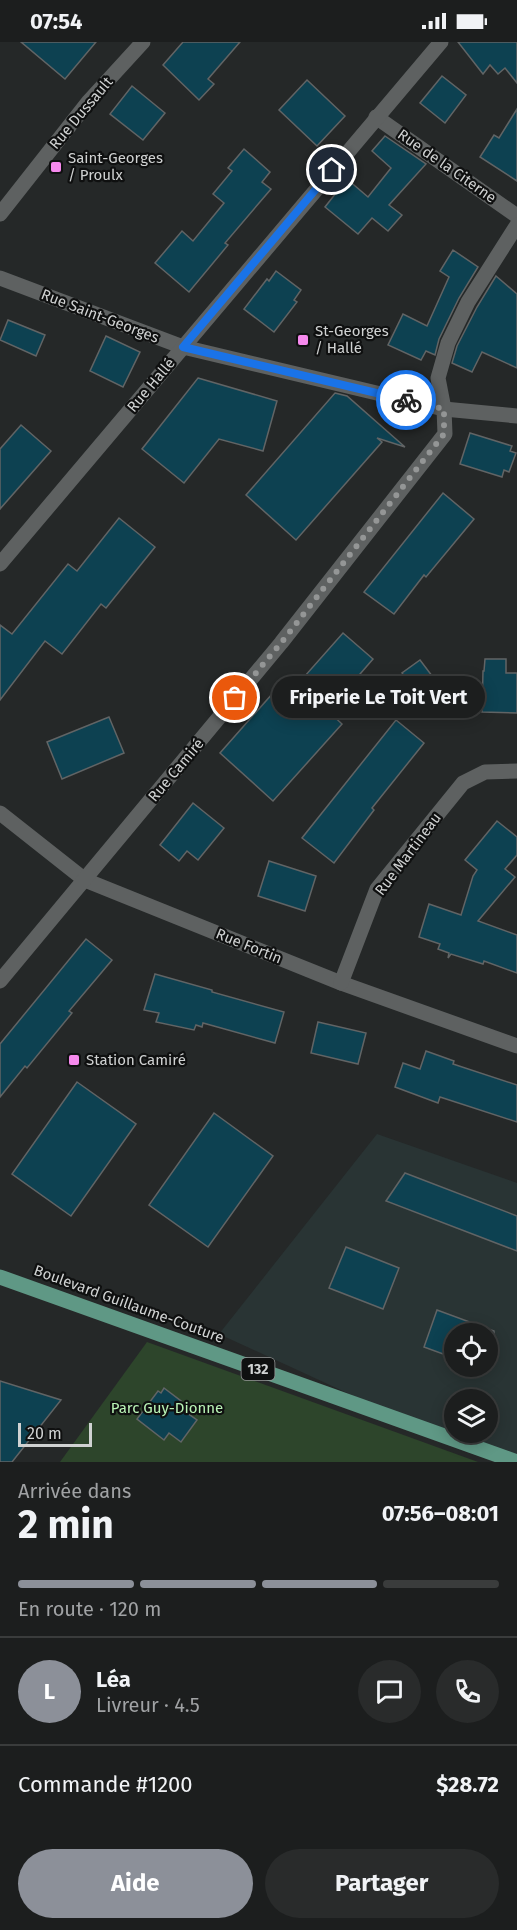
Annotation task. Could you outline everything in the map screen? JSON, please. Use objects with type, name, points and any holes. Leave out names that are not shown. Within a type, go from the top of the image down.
[{"type":"main road","name":"Boulevard Guillaume-Couture","points":[[0,1277],[517,1462]]},
{"type":"street","name":"Rue Dussault","points":[[0,214],[89,101],[143,42]]},
{"type":"street","name":"Rue Hallé","points":[[0,564],[441,42]]},
{"type":"street","name":"Rue de la Citerne","points":[[376,117],[517,216]]},
{"type":"street","points":[[444,409],[438,378],[448,343],[468,302],[517,225]]},
{"type":"street","name":"Rue Saint-Georges","points":[[0,278],[183,347],[444,409],[517,416]]},
{"type":"street","name":"Rue Camiré","points":[[0,981],[281,643],[444,434],[444,409]]},
{"type":"street","name":"Rue Martineau","points":[[341,983],[377,889],[462,783],[484,772],[517,771]]},
{"type":"street","name":"Rue Fortin","points":[[0,813],[85,880],[341,983],[517,1046]]},
{"type":"shaded area","points":[[377,1134],[517,1183],[517,1462],[497,1462],[456,1443],[498,1443],[498,1389],[444,1389],[444,1438],[219,1334]]},
{"type":"green space","name":"Parc Guy-Dionne","points":[[147,1342],[478,1462],[60,1462]]},
{"type":"building","points":[[21,42],[96,42],[65,79]]},
{"type":"building","points":[[183,42],[240,42],[208,79],[214,84],[199,100],[163,65]]},
{"type":"building","points":[[458,42],[517,42],[517,83],[505,68],[498,74],[490,65],[483,74]]},
{"type":"building","points":[[442,76],[466,95],[445,123],[420,103]]},
{"type":"building","points":[[307,80],[345,116],[317,146],[279,110]]},
{"type":"building","points":[[132,86],[165,113],[143,140],[110,114]]},
{"type":"building","points":[[517,109],[517,181],[480,157],[494,135],[499,138]]},
{"type":"building","points":[[385,136],[426,164],[389,205],[402,215],[388,231],[372,218],[358,234],[325,207],[347,179],[368,197],[391,168],[372,151]]},
{"type":"building","points":[[244,149],[270,172],[262,182],[271,189],[225,243],[228,245],[189,292],[155,263],[182,231],[193,241],[224,203],[213,194],[232,171],[228,168]]},
{"type":"building","points":[[453,250],[478,267],[459,298],[439,339],[435,355],[426,351],[421,360],[388,345],[403,314],[427,326],[449,277],[440,271]]},
{"type":"building","points":[[276,271],[301,290],[294,300],[297,302],[274,332],[244,309]]},
{"type":"building","points":[[496,276],[517,294],[517,368],[482,352],[472,372],[452,363],[457,346]]},
{"type":"building","points":[[8,320],[45,335],[36,356],[0,340]]},
{"type":"building","points":[[106,336],[140,352],[123,387],[90,371]]},
{"type":"building","points":[[198,378],[277,401],[263,451],[219,439],[184,483],[142,449]]},
{"type":"building","points":[[335,393],[347,396],[405,447],[377,438],[382,442],[296,540],[246,495]]},
{"type":"building","points":[[21,425],[51,451],[0,509],[0,449]]},
{"type":"building","points":[[470,433],[512,446],[510,451],[516,453],[509,472],[504,470],[502,477],[460,464]]},
{"type":"building","points":[[443,493],[474,519],[426,577],[424,575],[394,614],[364,592]]},
{"type":"building","points":[[119,518],[155,547],[106,608],[101,604],[62,654],[45,641],[0,700],[0,625],[12,634],[68,564],[77,571]]},
{"type":"building","points":[[343,633],[373,659],[328,711],[342,724],[273,801],[220,753],[288,676],[297,685]]},
{"type":"building","points":[[485,659],[506,659],[506,673],[517,673],[517,713],[482,712]]},
{"type":"building","points":[[420,660],[442,689],[425,702],[402,673]]},
{"type":"building","points":[[109,717],[124,753],[62,779],[47,742]]},
{"type":"building","points":[[396,720],[424,743],[372,808],[374,810],[334,863],[302,838]]},
{"type":"building","points":[[193,803],[224,828],[198,860],[187,851],[179,861],[160,845]]},
{"type":"building","points":[[497,821],[517,837],[517,855],[505,869],[515,877],[478,921],[517,935],[517,973],[484,961],[483,964],[451,954],[448,958],[449,953],[438,949],[440,944],[419,937],[429,904],[461,915],[477,870],[465,860]]},
{"type":"building","points":[[269,861],[316,876],[305,911],[258,896]]},
{"type":"building","points":[[86,939],[112,960],[69,1011],[72,1013],[0,1097],[0,1044]]},
{"type":"building","points":[[155,974],[284,1012],[275,1043],[203,1023],[202,1027],[196,1025],[194,1030],[156,1022],[159,1013],[144,1010]]},
{"type":"building","points":[[318,1022],[366,1033],[358,1064],[311,1053]]},
{"type":"building","points":[[426,1051],[454,1061],[453,1064],[517,1085],[517,1122],[440,1097],[438,1103],[395,1087],[403,1063],[420,1069]]},
{"type":"building","points":[[77,1082],[136,1124],[71,1216],[12,1174]]},
{"type":"building","points":[[214,1113],[273,1156],[208,1247],[149,1205]]},
{"type":"building","points":[[405,1173],[517,1216],[517,1251],[386,1201]]},
{"type":"building","points":[[346,1247],[399,1268],[383,1309],[329,1288]]},
{"type":"building","points":[[437,1310],[472,1323],[444,1323],[444,1354],[424,1347]]},
{"type":"building","points":[[0,1381],[61,1400],[12,1462],[0,1462]]},
{"type":"building","points":[[164,1388],[181,1401],[177,1406],[197,1420],[181,1442],[169,1433],[164,1440],[137,1419],[158,1391],[161,1393]]},
{"type":"way so far","points":[[235,698],[281,643],[444,434],[444,409],[406,400]]},
{"type":"place","name":"Saint-Georges / Proulx","points":[[56,167]]},
{"type":"place","name":"St-Georges / Hallé","points":[[303,340]]},
{"type":"place","name":"Friperie Le Toit Vert","points":[[235,698]]},
{"type":"place","name":"Station Camiré","points":[[74,1060]]},
{"type":"route","points":[[332,170],[183,347],[406,400]]}]
